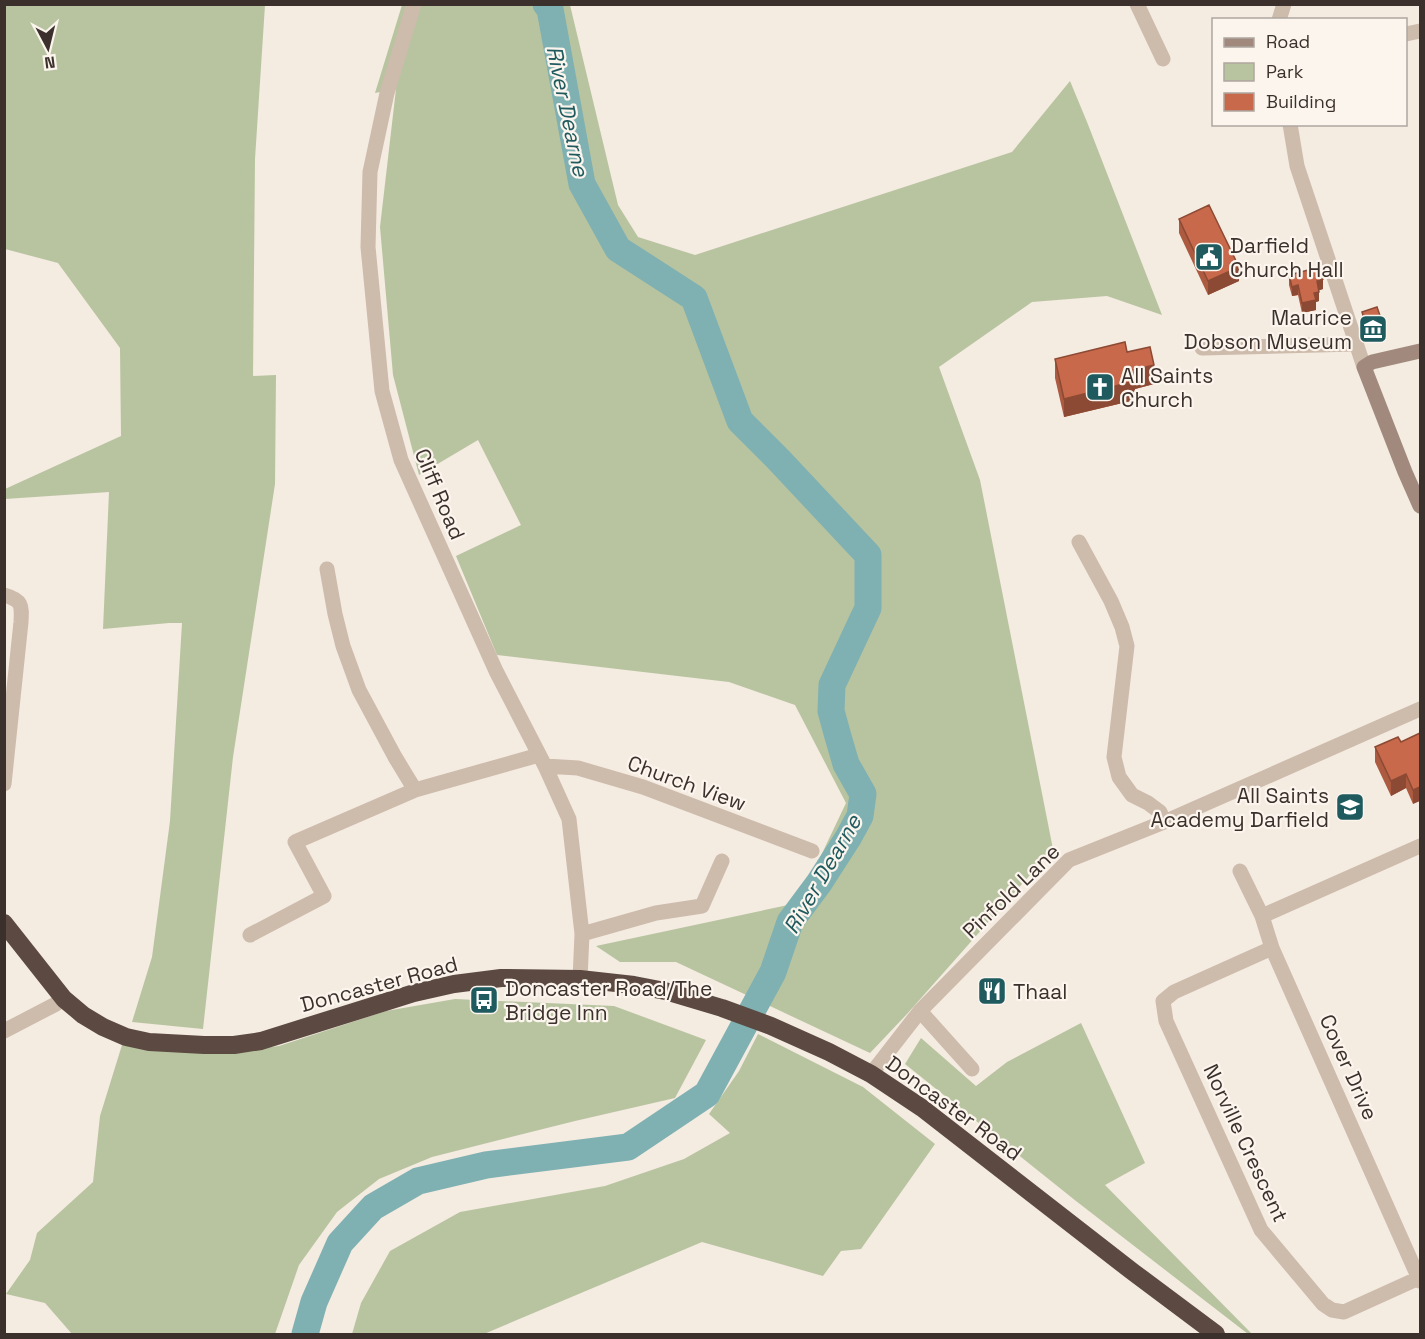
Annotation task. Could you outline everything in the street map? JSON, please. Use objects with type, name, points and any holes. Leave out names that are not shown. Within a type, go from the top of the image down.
[{"type":"highway","name":"Doncaster Road","points":[[4,923],[64,999],[83,1015],[102,1027],[126,1037],[149,1042],[234,1045],[261,1041],[414,993],[454,984],[501,978],[580,979],[634,985],[665,991],[722,1008],[771,1026],[871,1074],[922,1108],[1216,1335]]},
{"type":"street","name":"Cliff Road","points":[[414,4],[387,93],[370,172],[368,247],[382,391],[401,460],[496,671],[542,760],[569,819],[582,934],[580,979]]},
{"type":"street","points":[[1137,4],[1163,59]]},
{"type":"street","points":[[1290,126],[1297,166],[1356,345],[1420,506]]},
{"type":"street","points":[[1202,348],[1356,345]]},
{"type":"street","points":[[1364,367],[1372,362],[1420,351]]},
{"type":"street","points":[[1079,542],[1111,601],[1127,646],[1114,757],[1119,777],[1132,795],[1160,812],[1164,822]]},
{"type":"street","points":[[327,569],[343,646],[359,690],[415,790]]},
{"type":"street","points":[[4,595],[15,598],[22,608],[4,784]]},
{"type":"street","name":"Pinfold Lane","points":[[871,1074],[920,1011],[1069,860],[1164,822],[1420,710]]},
{"type":"street","name":"Church View","points":[[250,935],[324,896],[295,842],[415,790],[542,760],[642,787],[812,852]]},
{"type":"street","points":[[1262,916],[1420,846]]},
{"type":"street","points":[[582,934],[656,913],[702,906],[722,861]]},
{"type":"street","name":"Cover Drive","points":[[1240,871],[1262,916],[1272,948],[1420,1279]]},
{"type":"street","name":"Norville Crescent","points":[[1272,948],[1174,992],[1163,1001],[1170,1030],[1261,1230],[1323,1304],[1332,1310],[1344,1312],[1420,1279]]},
{"type":"street","points":[[4,1032],[64,999]]},
{"type":"street","name":"Doncaster Road","points":[[920,1011],[972,1069]]},
{"type":"green space","points":[[5,4],[265,5],[255,159],[253,376],[276,375],[275,484],[233,757],[203,1029],[132,1022],[152,957],[170,821],[182,623],[103,629],[109,492],[5,499],[5,489],[121,436],[120,348],[58,263],[5,249]]},
{"type":"green space","points":[[402,5],[570,5],[618,205],[638,237],[695,255],[1012,152],[1070,81],[1162,315],[1107,296],[1032,302],[939,367],[980,480],[1053,849],[870,1053],[676,962],[620,962],[596,946],[788,905],[817,864],[846,803],[795,705],[729,682],[497,655],[456,556],[521,525],[478,440],[419,475],[393,375],[380,227],[396,89],[375,93]]},
{"type":"green space","points":[[455,999],[614,1006],[706,1040],[675,1098],[432,1157],[379,1179],[337,1212],[299,1265],[275,1334],[72,1334],[45,1303],[6,1294],[30,1260],[37,1233],[93,1182],[100,1116],[122,1045],[210,1054],[279,1046],[386,1011]]},
{"type":"green space","points":[[1081,1023],[1145,1163],[1105,1185],[1252,1334],[1248,1334],[1076,1201],[905,1064],[921,1038],[976,1086],[1007,1062]]},
{"type":"green space","points":[[758,1034],[863,1087],[935,1144],[861,1249],[841,1251],[823,1276],[702,1242],[484,1334],[352,1334],[361,1303],[390,1251],[460,1212],[605,1186],[684,1159],[730,1133],[709,1114],[739,1071]]},
{"type":"building","name":"Darfield Church Hall","points":[[1209,205],[1239,267],[1208,281],[1179,219]]},
{"type":"building","points":[[1320,267],[1323,279],[1317,281],[1319,292],[1314,293],[1316,300],[1302,303],[1298,285],[1292,287],[1289,275]]},
{"type":"building","points":[[1377,307],[1384,327],[1368,333],[1362,312]]},
{"type":"building","points":[[1125,342],[1127,352],[1150,347],[1154,365],[1133,370],[1135,381],[1064,399],[1055,359]]},
{"type":"building","points":[[1420,733],[1420,787],[1413,790],[1406,774],[1391,781],[1375,747],[1398,737],[1401,742]]},
{"type":"waterway","name":"River Dearne","points":[[305,1334],[314,1302],[340,1243],[373,1207],[418,1181],[486,1165],[628,1147],[707,1094],[773,972],[790,922],[819,883],[860,816],[863,794],[846,764],[831,711],[832,685],[868,608],[868,555],[740,421],[694,298],[618,249],[582,184],[550,9],[546,4]]},
{"type":"place","name":"Darfield Church Hall","points":[[1209,257]]},
{"type":"place","name":"Maurice Dobson Museum","points":[[1373,329]]},
{"type":"place","name":"All Saints Church","points":[[1100,387]]},
{"type":"place","name":"All Saints Academy Darfield","points":[[1350,807]]},
{"type":"place","name":"Thaal","points":[[992,991]]},
{"type":"place","name":"Doncaster Road/The Bridge Inn","points":[[484,1000]]}]
